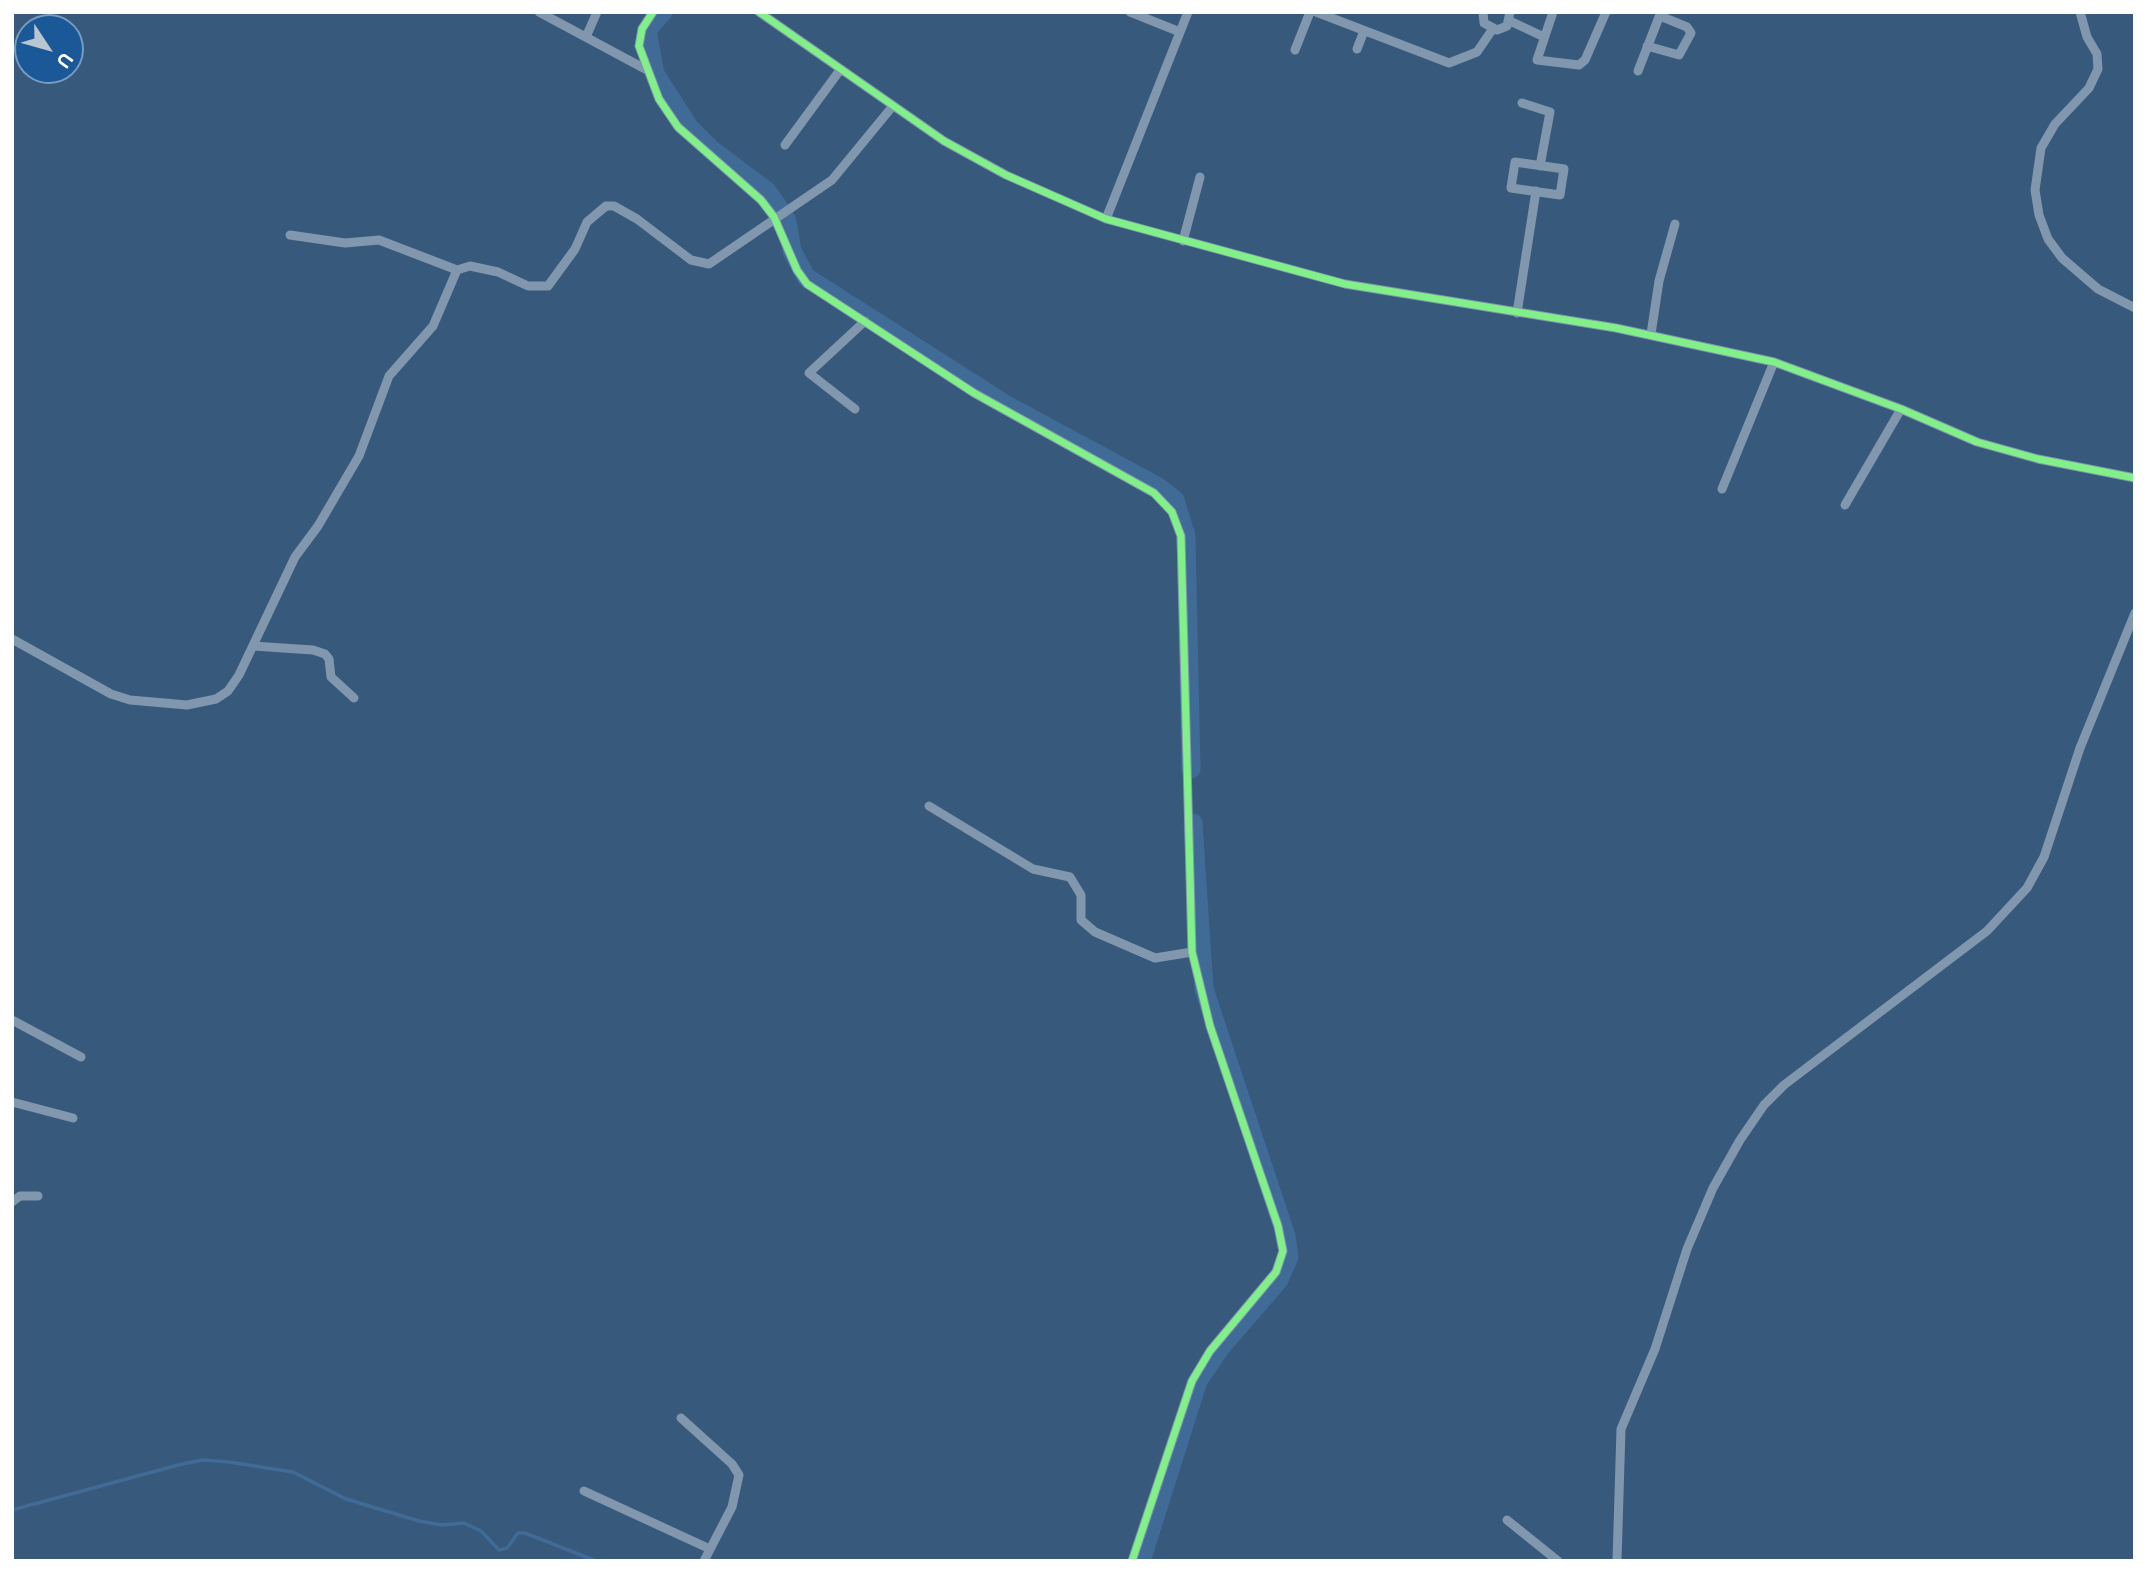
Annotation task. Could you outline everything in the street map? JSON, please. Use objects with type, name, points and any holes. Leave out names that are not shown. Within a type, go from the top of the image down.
[{"type":"street","points":[[539,12],[646,70]]},
{"type":"street","points":[[586,37],[597,12]]},
{"type":"street","points":[[653,12],[639,39],[646,70],[659,99],[678,127],[780,213],[802,278],[974,393],[1154,493],[1172,512],[1181,536],[1192,952],[1210,1026],[1278,1226],[1283,1251],[1276,1272],[1210,1351],[1192,1381],[1132,1561]]},
{"type":"street","points":[[759,12],[891,107],[976,160],[1106,219],[1345,284],[1651,334],[1774,362],[2001,450],[2135,478]]},
{"type":"street","points":[[1130,12],[1180,32]]},
{"type":"street","points":[[1106,219],[1188,12]]},
{"type":"street","points":[[1295,50],[1310,12]]},
{"type":"street","points":[[1316,12],[1449,63],[1477,52],[1492,30]]},
{"type":"street","points":[[1483,12],[1484,23],[1492,30],[1503,29],[1510,17],[1542,36]]},
{"type":"street","points":[[1553,12],[1542,36],[1537,60],[1582,64],[1606,12]]},
{"type":"street","points":[[2080,12],[2087,37],[2097,54],[2098,69],[2089,88],[2055,124],[2041,148],[2035,190],[2039,215],[2048,239],[2062,258],[2098,289],[2135,308]]},
{"type":"street","points":[[1638,71],[1647,46],[1660,14],[1687,27],[1690,33],[1679,55],[1647,46]]},
{"type":"street","points":[[1357,49],[1364,31]]},
{"type":"street","points":[[785,145],[841,70]]},
{"type":"street","points":[[1522,103],[1550,112],[1540,166]]},
{"type":"street","points":[[290,235],[345,243],[379,240],[457,270],[470,266],[498,272],[528,286],[548,286],[575,249],[587,222],[606,206],[614,206],[637,219],[685,257],[705,264],[717,261],[780,213],[814,194],[845,167],[891,107]]},
{"type":"street","points":[[1515,162],[1540,166],[1564,169],[1560,195],[1511,188],[1515,162]]},
{"type":"street","points":[[1183,241],[1200,177]]},
{"type":"street","points":[[1517,313],[1536,191]]},
{"type":"street","points":[[1651,334],[1659,281],[1675,224]]},
{"type":"street","points":[[12,639],[111,694],[130,700],[187,705],[216,699],[228,691],[253,646],[295,557],[318,526],[359,456],[389,376],[433,326],[457,270]]},
{"type":"street","points":[[855,409],[809,373],[865,321]]},
{"type":"street","points":[[1723,489],[1774,362]]},
{"type":"street","points":[[1845,505],[1901,409]]},
{"type":"street","points":[[1617,1561],[1621,1429],[1655,1349],[1688,1249],[1713,1188],[1740,1140],[1764,1105],[1784,1085],[1987,931],[2027,888],[2044,857],[2080,748],[2135,613]]},
{"type":"street","points":[[253,646],[313,650],[327,654],[331,677],[354,698]]},
{"type":"street","points":[[929,806],[1033,869],[1070,877],[1081,895],[1081,920],[1096,932],[1155,958],[1192,952]]},
{"type":"street","points":[[12,1020],[80,1056]]},
{"type":"street","points":[[12,1102],[74,1118]]},
{"type":"street","points":[[12,1202],[18,1196],[38,1196]]},
{"type":"street","points":[[681,1418],[732,1464],[739,1475],[732,1507],[704,1561]]},
{"type":"street","points":[[584,1491],[710,1549]]},
{"type":"street","points":[[1507,1520],[1558,1561]]},
{"type":"waterway","points":[[663,12],[647,30],[655,74],[689,127],[711,149],[767,191],[787,221],[792,251],[806,277],[1005,404],[1157,486],[1175,500],[1186,536],[1191,769]]},
{"type":"waterway","points":[[1141,1561],[1198,1381],[1221,1347],[1279,1280],[1289,1257],[1286,1236],[1204,989],[1193,823]]},
{"type":"waterway","points":[[12,1510],[182,1464],[203,1460],[229,1462],[293,1472],[346,1499],[419,1521],[442,1525],[464,1523],[481,1531],[499,1550],[507,1548],[518,1533],[525,1533],[596,1561]]},
{"type":"cycle path","points":[[653,12],[642,29],[639,46],[659,99],[678,127],[761,200],[774,217],[797,270],[807,284],[974,393],[1154,493],[1172,512],[1181,536],[1192,952],[1210,1026],[1278,1226],[1283,1251],[1276,1272],[1210,1351],[1192,1381],[1132,1561]]},
{"type":"cycle path","points":[[759,12],[944,141],[1006,175],[1106,219],[1345,284],[1616,328],[1774,362],[1901,409],[1977,442],[2038,459],[2135,478]]}]
